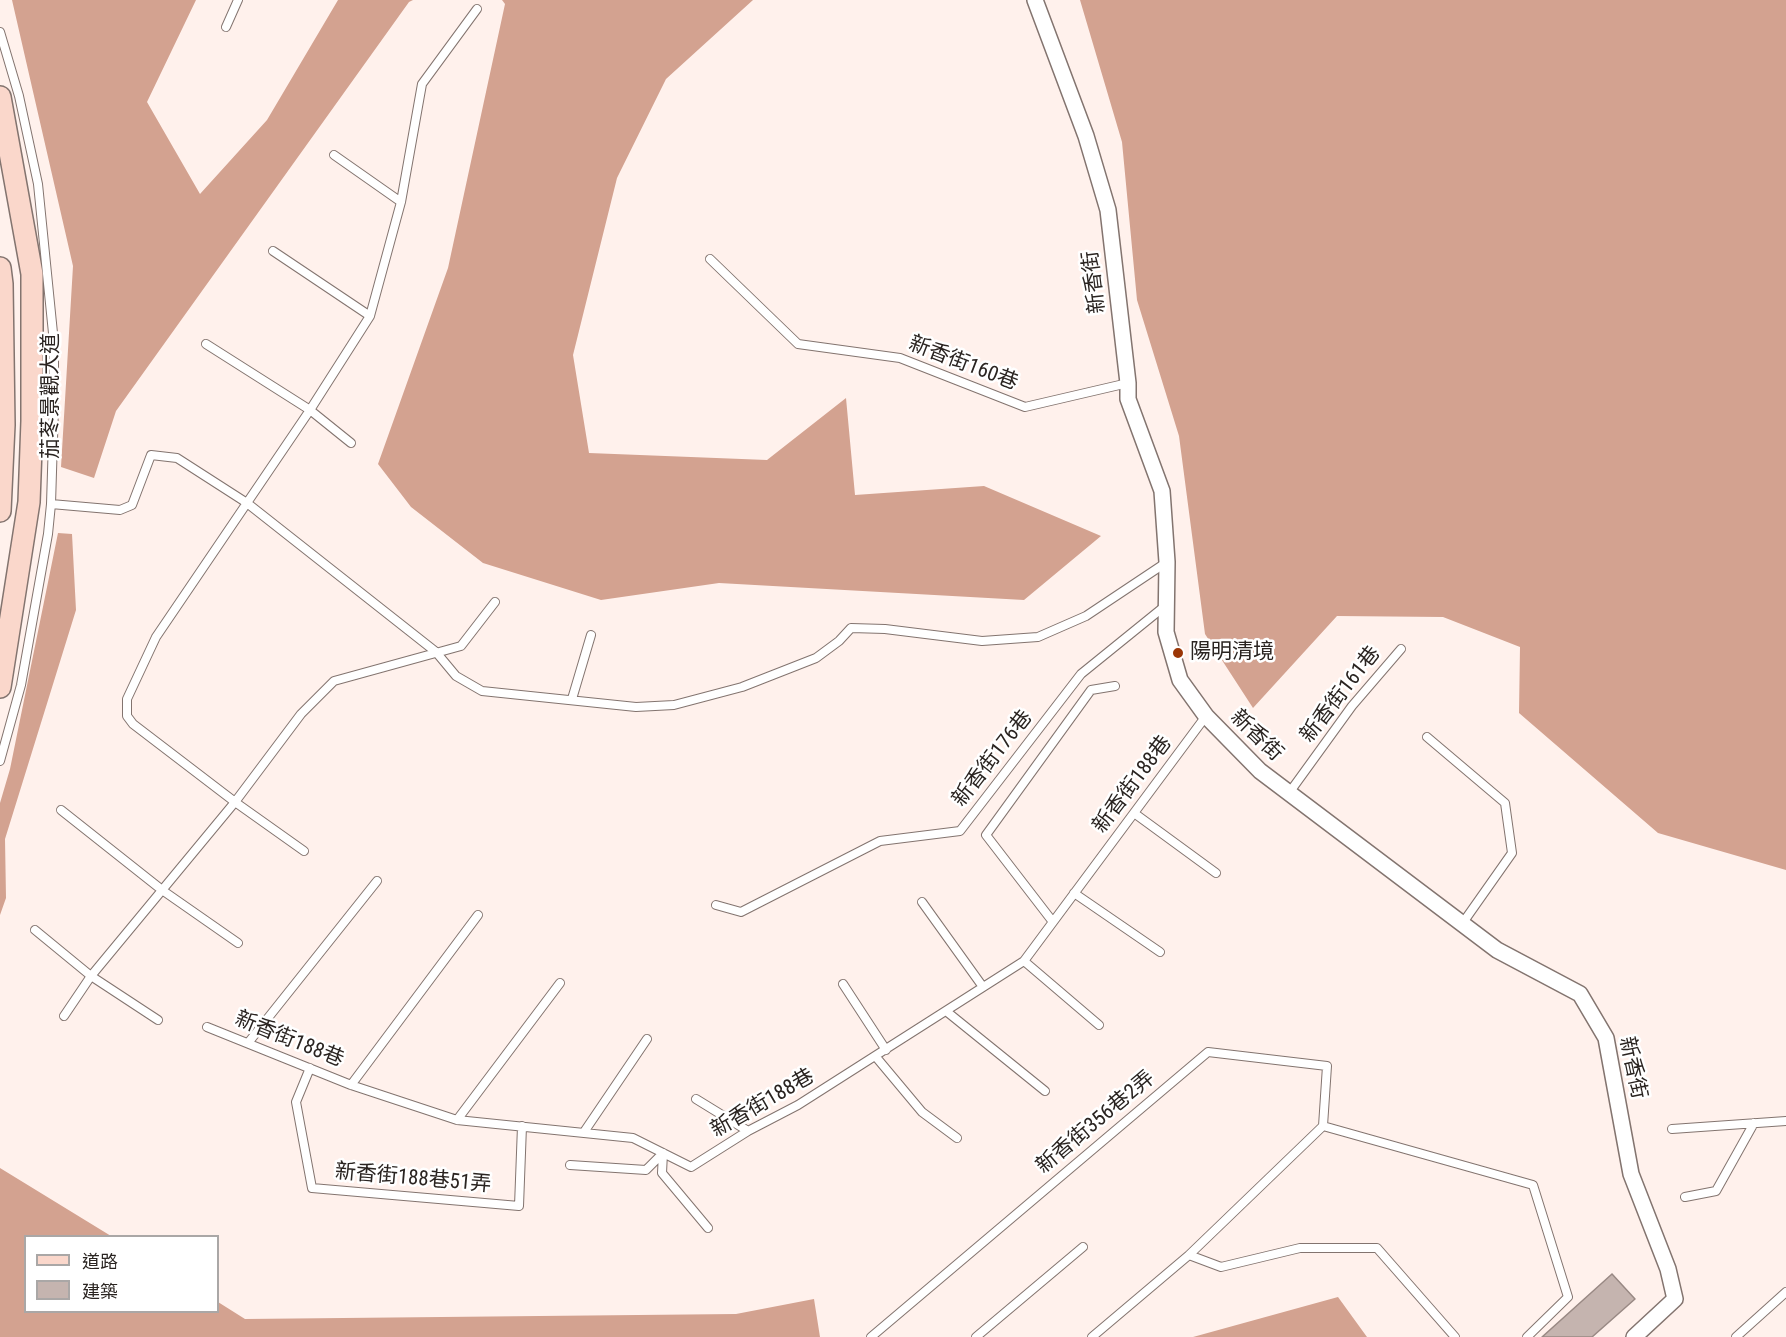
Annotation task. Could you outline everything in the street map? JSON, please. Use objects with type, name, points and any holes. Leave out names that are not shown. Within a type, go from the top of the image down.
[{"type":"street","name":"新香街","points":[[1035,0],[1086,136],[1108,210],[1128,399],[1162,491],[1167,562],[1166,632],[1180,680],[1206,716],[1260,771],[1497,950],[1580,994],[1606,1038],[1631,1174],[1668,1269],[1675,1299],[1634,1337]]},
{"type":"street","name":"茄苳景觀大道","points":[[0,97],[32,274],[33,421],[29,502],[0,687]]},
{"type":"street","points":[[0,268],[3,284],[4,425],[0,511]]},
{"type":"lane","points":[[226,27],[238,0]]},
{"type":"lane","points":[[304,851],[235,802],[133,724],[127,716],[127,699],[156,637],[310,410],[370,316],[401,202],[422,84],[477,9]]},
{"type":"lane","name":"茄苳景觀大道","points":[[0,32],[19,96],[40,195],[54,343],[51,504],[48,534],[21,685],[0,761]]},
{"type":"lane","points":[[334,155],[401,202]]},
{"type":"lane","points":[[273,251],[370,316]]},
{"type":"lane","name":"新香街160巷","points":[[710,259],[798,344],[900,358],[1025,407],[1128,383]]},
{"type":"lane","points":[[206,344],[310,410],[351,443]]},
{"type":"lane","points":[[51,504],[120,510],[132,505],[151,455],[177,458],[247,503],[436,652],[456,676],[482,691],[636,707],[674,705],[742,687],[816,657],[851,628],[885,628],[982,641],[1038,637],[1086,616],[1167,562]]},
{"type":"lane","points":[[64,1016],[91,976],[235,802],[301,714],[334,681],[461,646],[495,602]]},
{"type":"lane","name":"新香街176巷","points":[[716,905],[741,912],[880,841],[960,831],[1081,674],[1167,605]]},
{"type":"lane","points":[[572,699],[591,635]]},
{"type":"lane","name":"新香街161巷","points":[[1289,793],[1352,706],[1401,649]]},
{"type":"lane","points":[[1053,922],[986,836],[1091,690],[1115,686]]},
{"type":"lane","name":"新香街188巷","points":[[207,1027],[351,1085],[457,1120],[584,1131],[633,1138],[692,1167],[748,1131],[798,1105],[876,1057],[1024,961],[1206,716]]},
{"type":"lane","points":[[1427,737],[1505,803],[1512,853],[1462,924]]},
{"type":"lane","points":[[61,810],[162,890],[238,943]]},
{"type":"lane","points":[[1134,813],[1216,873]]},
{"type":"lane","points":[[248,1043],[377,881]]},
{"type":"lane","points":[[1074,894],[1160,952]]},
{"type":"lane","points":[[922,902],[983,987]]},
{"type":"lane","points":[[351,1085],[478,915]]},
{"type":"lane","points":[[35,930],[91,976],[158,1020]]},
{"type":"lane","points":[[1024,961],[1099,1025]]},
{"type":"lane","points":[[457,1120],[560,983]]},
{"type":"lane","points":[[843,984],[886,1050]]},
{"type":"lane","points":[[946,1011],[1045,1091]]},
{"type":"lane","points":[[584,1131],[647,1039]]},
{"type":"lane","name":"新香街356巷2弄","points":[[871,1337],[1208,1052],[1327,1066],[1323,1126]]},
{"type":"lane","points":[[876,1057],[922,1112],[957,1138]]},
{"type":"lane","name":"新香街188巷51弄","points":[[310,1068],[296,1102],[312,1188],[519,1206],[522,1126]]},
{"type":"lane","points":[[696,1099],[748,1131]]},
{"type":"lane","points":[[1672,1130],[1786,1120]]},
{"type":"lane","points":[[1685,1197],[1716,1191],[1754,1123]]},
{"type":"lane","points":[[1092,1337],[1189,1255],[1323,1126],[1533,1185],[1568,1297],[1527,1337]]},
{"type":"lane","points":[[570,1165],[646,1170],[663,1153]]},
{"type":"lane","points":[[663,1153],[662,1173],[708,1228]]},
{"type":"lane","points":[[976,1337],[1083,1247]]},
{"type":"lane","points":[[1189,1255],[1221,1266],[1300,1248],[1377,1248],[1455,1337]]},
{"type":"lane","points":[[1736,1337],[1786,1292]]},
{"type":"shaded area","points":[[12,0],[196,0],[147,102],[200,194],[267,120],[338,0],[413,0],[409,2],[116,411],[94,478],[61,467],[73,266]]},
{"type":"shaded area","points":[[502,0],[753,0],[666,79],[617,178],[573,355],[589,453],[767,460],[846,398],[855,495],[984,486],[1101,536],[1024,600],[719,583],[601,600],[483,563],[411,507],[378,464],[448,268],[505,4]]},
{"type":"shaded area","points":[[1080,0],[1786,0],[1786,870],[1658,833],[1519,713],[1520,647],[1443,617],[1337,616],[1253,708],[1205,634],[1179,436],[1137,300],[1122,142]]},
{"type":"shaded area","points":[[58,533],[72,534],[76,610],[5,839],[6,898],[0,915],[0,803],[10,769]]},
{"type":"shaded area","points":[[0,1168],[109,1235],[24,1235],[24,1313],[219,1313],[219,1303],[245,1319],[736,1314],[814,1299],[820,1337],[0,1337]]},
{"type":"shaded area","points":[[1338,1297],[1367,1337],[1193,1337]]},
{"type":"building","points":[[1612,1274],[1635,1299],[1592,1337],[1542,1337]]},
{"type":"place","name":"陽明清境","points":[[1178,653]]}]
